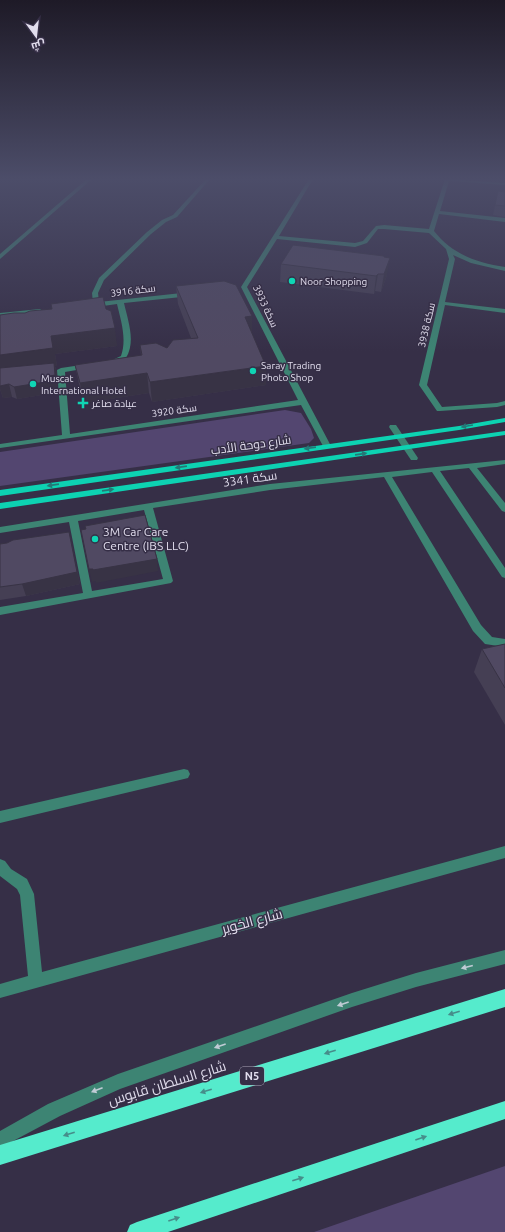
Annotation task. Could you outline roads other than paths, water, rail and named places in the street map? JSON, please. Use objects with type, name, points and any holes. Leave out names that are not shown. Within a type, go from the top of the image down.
[{"type":"highway","name":"شارع السلطان قابوس","points":[[0,1155],[505,998]]},
{"type":"highway","points":[[137,1232],[505,1110]]},
{"type":"main road","name":"شارع دوحة الأدب","points":[[0,493],[505,420]]},
{"type":"main road","name":"شارع دوحة الأدب","points":[[0,506],[505,433]]},
{"type":"street","points":[[0,257],[24,236]]},
{"type":"street","points":[[96,305],[95,293],[101,279],[145,236]]},
{"type":"street","points":[[275,237],[355,245],[365,242],[369,236]]},
{"type":"street","points":[[435,236],[448,250],[466,259],[486,266]]},
{"type":"street","name":"سكة 3933","points":[[275,237],[244,288],[327,446]]},
{"type":"street","name":"سكة 3938","points":[[448,250],[452,259],[422,385],[440,409],[501,404]]},
{"type":"street","points":[[450,269],[461,265],[486,266],[505,269]]},
{"type":"street","points":[[237,288],[244,288]]},
{"type":"street","name":"سكة 3916","points":[[81,306],[198,293]]},
{"type":"street","points":[[66,436],[57,370],[100,364],[124,358],[128,350],[125,322],[120,302]]},
{"type":"street","points":[[442,303],[505,311]]},
{"type":"street","points":[[0,315],[44,310]]},
{"type":"street","name":"سكة 3920","points":[[0,446],[303,402]]},
{"type":"street","points":[[393,427],[414,458]]},
{"type":"street","name":"سكة 3341","points":[[0,530],[270,487],[505,462]]},
{"type":"street","points":[[471,466],[505,509]]},
{"type":"street","points":[[434,469],[505,575]]},
{"type":"street","points":[[386,474],[477,628],[489,641],[505,643]]},
{"type":"street","points":[[0,611],[168,581],[148,507]]},
{"type":"street","points":[[73,518],[88,595]]},
{"type":"street","points":[[0,817],[184,774]]},
{"type":"street","name":"شارع الخوير","points":[[0,991],[505,852]]},
{"type":"street","points":[[0,865],[6,873],[22,884],[26,894],[36,980]]},
{"type":"street","points":[[0,1140],[54,1110],[118,1082],[352,1000],[416,980],[505,957]]},
{"type":"place","name":"Noor Shopping","points":[[292,281]]},
{"type":"place","name":"Saray Trading Photo Shop","points":[[253,371]]},
{"type":"place","name":"Muscat International Hotel","points":[[33,384]]},
{"type":"place","name":"عيادة صاغر","points":[[83,403]]},
{"type":"place","name":"3M Car Care Centre (IBS LLC)","points":[[95,539]]}]
